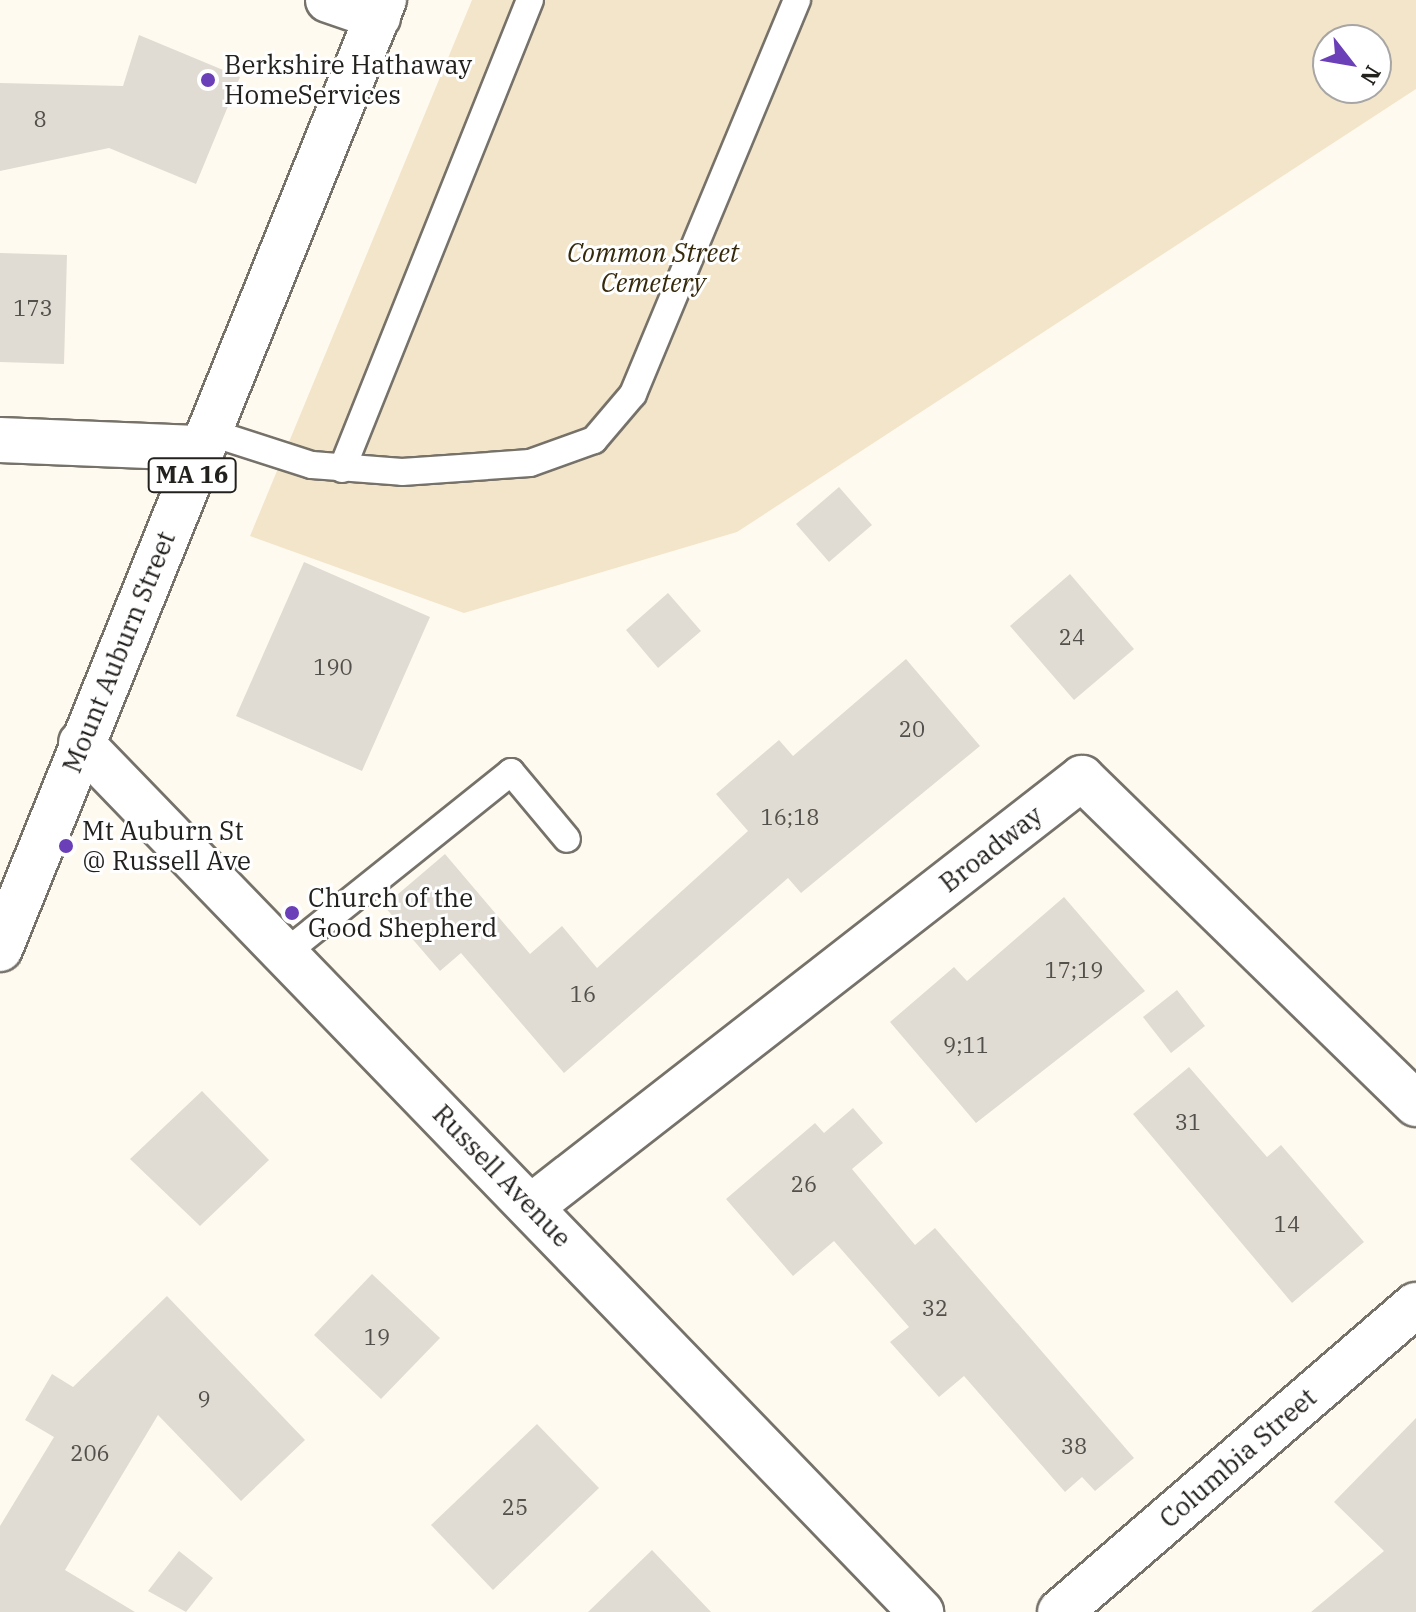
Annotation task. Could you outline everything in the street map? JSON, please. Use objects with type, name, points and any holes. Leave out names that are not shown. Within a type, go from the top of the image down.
[{"type":"street","points":[[328,0],[381,9]]},
{"type":"street","name":"Mount Auburn Street","points":[[0,949],[381,9]]},
{"type":"street","points":[[0,440],[206,440]]},
{"type":"street","name":"Russell Avenue","points":[[81,743],[532,1206],[921,1612]]},
{"type":"street","name":"Broadway","points":[[532,1206],[1082,778],[1416,1104]]},
{"type":"street","name":"Columbia Street","points":[[1060,1612],[1416,1305]]},
{"type":"lane","points":[[342,469],[530,0]]},
{"type":"lane","points":[[206,440],[342,469],[530,463],[594,440],[618,417],[797,0]]},
{"type":"lane","points":[[284,954],[511,772],[567,839]]},
{"type":"green space","name":"Common Street Cemetery","points":[[472,0],[1416,0],[1416,89],[737,532],[464,613],[250,536]]},
{"type":"building","points":[[139,35],[240,77],[196,184],[109,148],[0,171],[0,83],[123,86]]},
{"type":"building","points":[[0,253],[67,255],[64,364],[0,362]]},
{"type":"building","points":[[839,487],[872,525],[829,562],[796,524]]},
{"type":"building","points":[[304,562],[430,617],[362,771],[236,716]]},
{"type":"building","points":[[1070,574],[1134,649],[1074,700],[1010,626]]},
{"type":"building","points":[[668,593],[701,631],[658,668],[626,630]]},
{"type":"building","points":[[906,659],[980,746],[801,893],[788,878],[564,1073],[461,953],[440,971],[384,906],[445,854],[530,954],[562,926],[597,968],[748,831],[716,794],[779,740],[793,756]]},
{"type":"building","points":[[1064,897],[1145,991],[976,1123],[890,1022],[954,967],[967,981]]},
{"type":"building","points":[[1177,990],[1205,1026],[1171,1053],[1143,1017]]},
{"type":"building","points":[[1189,1067],[1267,1157],[1281,1145],[1364,1242],[1292,1303],[1133,1114]]},
{"type":"building","points":[[202,1091],[269,1160],[200,1226],[130,1159]]},
{"type":"building","points":[[853,1108],[883,1143],[852,1169],[915,1245],[935,1228],[1134,1458],[1095,1491],[1082,1477],[1065,1492],[964,1376],[939,1397],[890,1342],[909,1327],[834,1241],[793,1276],[726,1199],[815,1123],[824,1133]]},
{"type":"building","points":[[372,1274],[440,1338],[381,1399],[314,1335]]},
{"type":"building","points":[[167,1296],[305,1440],[241,1501],[158,1415],[65,1570],[135,1612],[0,1612],[0,1526],[54,1437],[25,1420],[52,1374],[73,1387]]},
{"type":"building","points":[[1416,1418],[1416,1612],[1311,1612],[1384,1551],[1334,1502]]},
{"type":"building","points":[[537,1424],[599,1488],[493,1590],[431,1525]]},
{"type":"building","points":[[652,1550],[711,1612],[588,1612]]},
{"type":"building","points":[[179,1551],[213,1578],[186,1612],[148,1591]]},
{"type":"place","name":"Berkshire Hathaway HomeServices","points":[[208,80]]},
{"type":"place","name":"Mt Auburn St @ Russell Ave","points":[[66,846]]},
{"type":"place","name":"Church of the Good Shepherd","points":[[292,913]]}]
